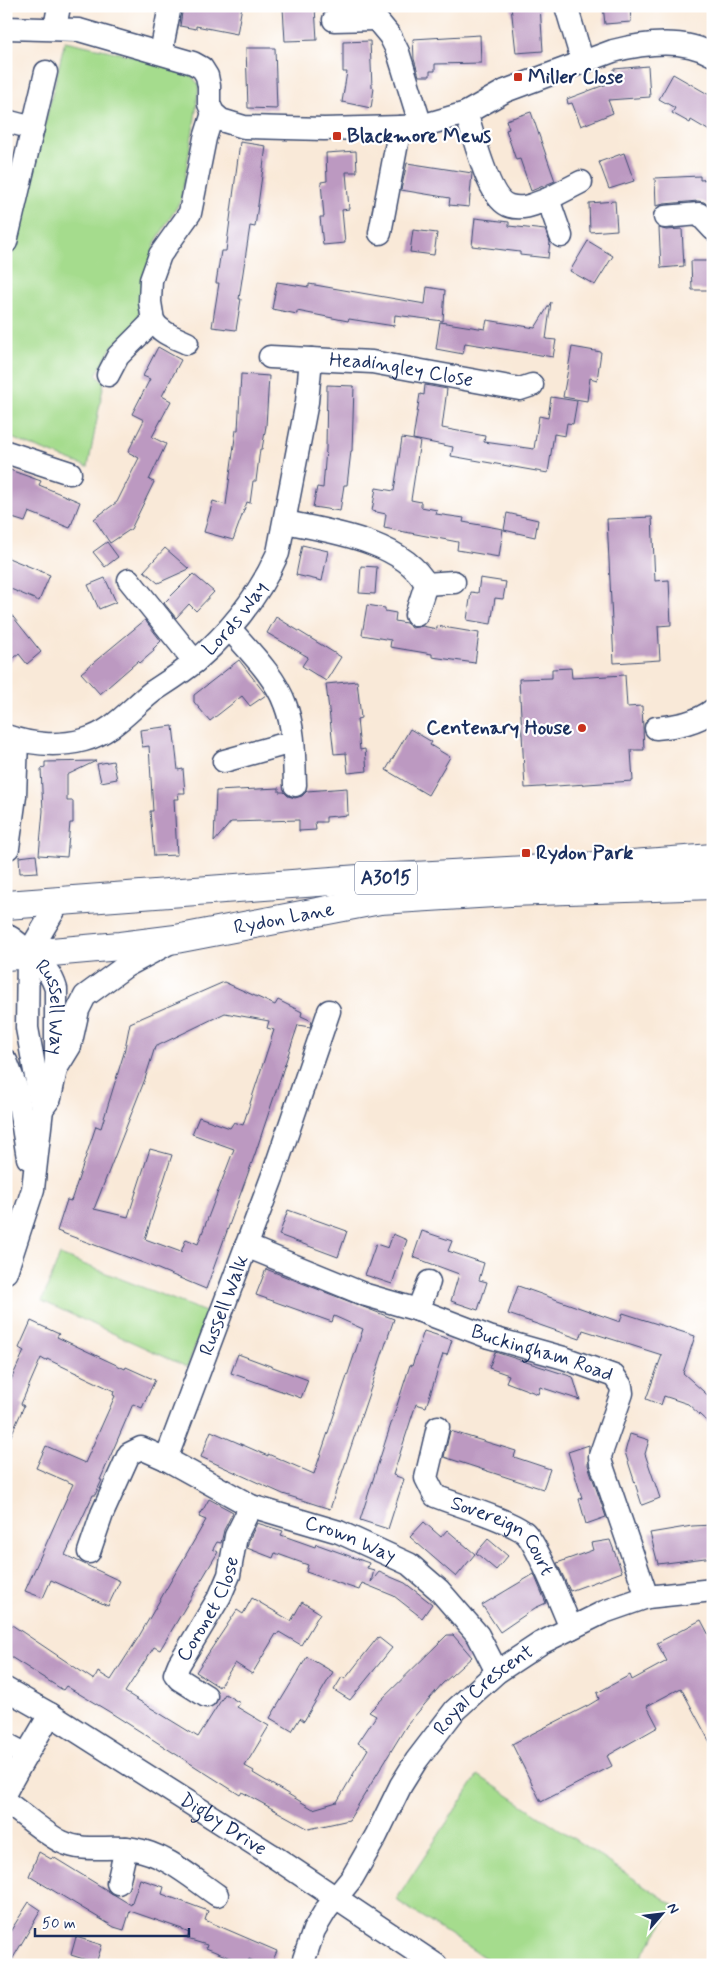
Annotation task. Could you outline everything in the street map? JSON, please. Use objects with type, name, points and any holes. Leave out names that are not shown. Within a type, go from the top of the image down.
[{"type":"main road","name":"Rydon Lane","points":[[6,905],[359,879],[713,858]]},
{"type":"main road","name":"Rydon Lane","points":[[17,955],[176,939],[380,900],[510,892],[713,885]]},
{"type":"street","points":[[55,28],[60,6]]},
{"type":"street","points":[[162,53],[170,6]]},
{"type":"street","points":[[566,6],[583,63]]},
{"type":"street","points":[[334,20],[374,13],[390,36],[398,52],[410,127],[380,233]]},
{"type":"street","points":[[6,28],[79,30],[192,63],[202,68],[207,76],[209,104],[213,113],[221,120],[244,127],[324,129],[410,127],[466,113],[506,91],[613,51],[632,46],[671,44],[696,48],[713,55]]},
{"type":"street","points":[[6,242],[46,72]]},
{"type":"street","points":[[187,343],[167,334],[157,327],[153,321],[150,302],[151,280],[160,255],[190,213],[205,138],[213,113]]},
{"type":"street","points":[[466,113],[492,190],[500,201],[508,206],[520,208],[548,200],[581,182]]},
{"type":"street","points":[[6,121],[33,128]]},
{"type":"street","points":[[548,200],[560,236]]},
{"type":"street","points":[[665,217],[698,214],[713,229]]},
{"type":"street","points":[[108,375],[118,356],[153,321]]},
{"type":"street","name":"Headingley Close","points":[[270,357],[372,362],[520,389],[532,385]]},
{"type":"street","name":"Lords Way","points":[[12,738],[36,744],[56,745],[86,739],[111,727],[152,692],[195,662],[230,629],[253,599],[278,553],[307,402],[311,359]]},
{"type":"street","points":[[6,452],[70,473]]},
{"type":"street","points":[[285,522],[358,538],[375,544],[415,570],[426,584]]},
{"type":"street","points":[[129,580],[195,662]]},
{"type":"street","points":[[426,584],[454,582]]},
{"type":"street","points":[[416,615],[426,584]]},
{"type":"street","points":[[230,629],[255,658],[280,693],[290,723],[296,785]]},
{"type":"street","points":[[656,728],[684,725],[705,716],[713,710]]},
{"type":"street","points":[[8,848],[16,796],[12,738]]},
{"type":"street","points":[[224,762],[292,742]]},
{"type":"street","name":"Russell Way","points":[[17,955],[59,902]]},
{"type":"street","name":"Russell Way","points":[[6,935],[16,940],[27,1028],[42,1109],[33,1189],[6,1272]]},
{"type":"street","name":"Russell Way","points":[[56,1069],[70,1046],[78,1010],[85,996],[126,966],[176,939]]},
{"type":"street","name":"Russell Way","points":[[17,955],[43,965],[52,978],[56,989],[56,1069],[50,1098],[42,1109]]},
{"type":"street","name":"Russell Walk","points":[[166,1458],[273,1175],[329,1011]]},
{"type":"street","name":"Russell Way","points":[[6,1061],[18,1090],[33,1189]]},
{"type":"street","name":"Buckingham Road","points":[[246,1246],[366,1295],[418,1310],[489,1337],[572,1361],[614,1376],[618,1380],[622,1393],[600,1456],[601,1464],[647,1597]]},
{"type":"street","points":[[418,1310],[429,1282]]},
{"type":"street","name":"Sovereign Court","points":[[438,1426],[426,1478],[436,1496],[504,1522],[524,1532],[530,1538],[545,1568],[571,1628]]},
{"type":"street","points":[[89,1552],[102,1514],[129,1454],[141,1448],[166,1458]]},
{"type":"street","name":"Crown Way","points":[[166,1458],[251,1506],[339,1532],[409,1564],[439,1590],[478,1635],[497,1672]]},
{"type":"street","name":"Coronet Close","points":[[206,1696],[179,1679],[175,1674],[179,1664],[220,1596],[228,1575],[236,1536],[251,1506]]},
{"type":"street","name":"Royal Crescent","points":[[302,1965],[314,1930],[352,1878],[376,1836],[401,1785],[416,1761],[455,1710],[497,1672],[541,1643],[604,1612],[647,1597],[713,1590]]},
{"type":"street","name":"Digby Drive","points":[[6,1689],[50,1714],[336,1898],[436,1965]]},
{"type":"street","points":[[6,1791],[16,1749],[37,1738],[50,1714]]},
{"type":"street","points":[[6,1802],[60,1842],[92,1849],[116,1847],[151,1853],[163,1858],[217,1895]]},
{"type":"street","points":[[118,1883],[126,1848]]},
{"type":"green space","points":[[65,41],[187,70],[199,85],[181,200],[155,243],[137,320],[127,334],[112,346],[96,375],[104,382],[88,467],[6,436],[6,276]]},
{"type":"green space","points":[[60,1255],[208,1313],[187,1367],[42,1301]]},
{"type":"green space","points":[[478,1775],[675,1906],[636,1965],[496,1965],[396,1900]]},
{"type":"building","points":[[183,6],[242,6],[237,34],[196,26],[196,29],[180,26]]},
{"type":"building","points":[[511,6],[540,6],[543,51],[516,53]]},
{"type":"building","points":[[603,6],[630,6],[631,22],[605,24]]},
{"type":"building","points":[[315,7],[317,40],[285,41],[283,8]]},
{"type":"building","points":[[480,35],[481,63],[435,64],[435,71],[430,71],[430,76],[419,76],[414,59],[413,39]]},
{"type":"building","points":[[370,41],[372,87],[374,88],[371,108],[342,102],[347,72],[343,72],[343,42]]},
{"type":"building","points":[[246,48],[275,48],[277,109],[248,108]]},
{"type":"building","points":[[648,66],[650,97],[608,100],[613,113],[581,126],[572,103],[568,104],[567,99],[615,81],[614,69]]},
{"type":"building","points":[[673,74],[713,97],[713,133],[691,120],[690,123],[672,113],[675,108],[659,99]]},
{"type":"building","points":[[531,112],[555,181],[531,191],[520,159],[516,160],[506,130],[509,129],[506,120]]},
{"type":"building","points":[[240,142],[266,146],[255,227],[250,226],[236,330],[212,327],[219,283],[216,283],[221,251],[226,251]]},
{"type":"building","points":[[356,151],[357,172],[346,172],[349,209],[342,210],[345,243],[323,245],[320,217],[324,217],[321,182],[327,181],[326,153]]},
{"type":"building","points":[[624,153],[634,181],[609,189],[599,162]]},
{"type":"building","points":[[407,163],[472,173],[469,207],[449,205],[450,198],[401,190]]},
{"type":"building","points":[[700,176],[700,180],[713,179],[713,209],[704,202],[698,201],[656,206],[655,178]]},
{"type":"building","points":[[615,201],[617,230],[590,232],[589,203]]},
{"type":"building","points":[[475,218],[509,222],[509,226],[545,230],[550,242],[548,258],[520,255],[520,252],[472,246]]},
{"type":"building","points":[[659,228],[666,230],[682,229],[684,266],[661,268]]},
{"type":"building","points":[[413,230],[437,233],[434,255],[410,252]]},
{"type":"building","points":[[588,241],[613,256],[595,285],[570,271]]},
{"type":"building","points":[[691,261],[711,261],[712,290],[692,290]]},
{"type":"building","points":[[277,282],[309,287],[309,284],[425,304],[427,287],[445,290],[443,321],[395,315],[394,326],[349,319],[348,321],[297,311],[297,314],[272,309]]},
{"type":"building","points":[[551,302],[546,339],[556,340],[553,357],[465,343],[463,354],[436,349],[440,322],[485,329],[487,320],[535,328]]},
{"type":"building","points":[[158,347],[181,360],[162,396],[171,401],[152,437],[166,444],[149,480],[154,482],[131,529],[110,543],[94,519],[117,502],[139,458],[128,452],[144,420],[132,414],[150,379],[143,376]]},
{"type":"building","points":[[572,347],[601,352],[597,380],[590,378],[587,401],[563,397]]},
{"type":"building","points":[[241,374],[269,376],[266,426],[262,449],[260,449],[256,481],[253,481],[250,503],[247,502],[233,540],[204,532],[213,501],[226,505],[236,430],[238,430]]},
{"type":"building","points":[[327,385],[354,386],[352,451],[347,485],[344,485],[340,511],[313,507],[317,487],[323,488]]},
{"type":"building","points":[[425,385],[447,389],[442,428],[485,436],[484,442],[534,449],[539,416],[548,418],[551,397],[577,401],[573,424],[567,423],[565,436],[554,434],[548,473],[451,456],[453,447],[413,439],[420,394],[424,395]]},
{"type":"building","points":[[402,438],[420,441],[411,500],[421,502],[421,507],[437,510],[436,514],[464,518],[463,522],[503,529],[499,557],[457,550],[458,542],[384,528],[386,514],[372,511],[376,488],[394,491]]},
{"type":"building","points":[[10,470],[41,481],[39,485],[80,502],[70,528],[29,512],[25,522],[6,516],[6,481]]},
{"type":"building","points":[[507,513],[538,520],[535,537],[504,530]]},
{"type":"building","points":[[652,517],[655,581],[669,580],[671,625],[658,626],[660,660],[614,663],[607,519]]},
{"type":"building","points":[[107,542],[118,557],[105,567],[93,552]]},
{"type":"building","points":[[302,545],[328,551],[322,581],[296,575]]},
{"type":"building","points":[[165,548],[189,569],[158,583],[144,571]]},
{"type":"building","points":[[6,557],[50,575],[39,601],[6,587]]},
{"type":"building","points":[[361,566],[377,567],[375,594],[359,593]]},
{"type":"building","points":[[193,574],[214,592],[196,611],[189,604],[176,618],[164,603]]},
{"type":"building","points":[[105,578],[116,602],[99,609],[88,585]]},
{"type":"building","points":[[480,578],[506,582],[503,599],[495,598],[491,624],[467,620],[471,592],[478,593]]},
{"type":"building","points":[[367,605],[385,608],[385,611],[396,613],[395,621],[406,623],[412,628],[422,626],[437,629],[437,626],[479,633],[475,663],[432,657],[432,654],[390,647],[391,640],[362,635]]},
{"type":"building","points":[[6,608],[41,652],[27,664],[19,654],[6,664]]},
{"type":"building","points":[[276,617],[341,657],[326,681],[302,666],[308,657],[267,633]]},
{"type":"building","points":[[145,620],[161,641],[153,649],[154,651],[140,663],[138,661],[100,694],[81,673]]},
{"type":"building","points":[[239,660],[266,695],[250,706],[242,696],[210,721],[194,702],[194,695]]},
{"type":"building","name":"Centenary House","points":[[571,668],[572,678],[625,675],[627,707],[642,706],[644,750],[631,750],[633,781],[525,788],[519,679],[552,678],[552,669]]},
{"type":"building","points":[[357,681],[361,718],[357,719],[360,750],[365,749],[367,771],[348,773],[346,753],[334,754],[326,684]]},
{"type":"building","points":[[173,726],[178,770],[183,769],[185,793],[178,793],[179,799],[174,799],[177,855],[154,856],[150,811],[153,811],[149,746],[142,747],[140,730]]},
{"type":"building","points":[[410,729],[432,742],[430,745],[450,757],[428,795],[386,770]]},
{"type":"building","points":[[96,761],[67,775],[67,801],[73,801],[73,823],[70,823],[67,857],[39,855],[43,811],[41,769],[45,768],[45,762]]},
{"type":"building","points":[[113,761],[117,779],[101,782],[97,764]]},
{"type":"building","points":[[279,788],[279,792],[284,792],[288,796],[295,798],[302,796],[307,791],[347,788],[348,815],[326,817],[326,822],[315,822],[316,830],[299,831],[299,820],[231,822],[214,842],[216,791]]},
{"type":"building","points":[[36,855],[38,872],[20,873],[19,857]]},
{"type":"building","points":[[224,982],[275,1005],[278,1000],[302,1012],[301,1016],[312,1021],[310,1027],[298,1025],[255,1154],[206,1289],[146,1264],[57,1231],[67,1200],[71,1201],[96,1126],[101,1128],[124,1053],[130,1023]],"holes":[[[225,1013],[269,1021],[267,1028],[274,1030],[243,1125],[234,1122],[230,1128],[199,1117],[192,1134],[234,1149],[198,1244],[186,1239],[181,1252],[145,1239],[172,1155],[150,1149],[128,1217],[94,1209],[145,1079],[155,1047]]]},
{"type":"building","points":[[288,1210],[347,1231],[338,1257],[279,1235]]},
{"type":"building","points":[[422,1231],[452,1241],[448,1251],[484,1263],[479,1280],[487,1282],[478,1310],[451,1301],[459,1274],[413,1257]]},
{"type":"building","points":[[393,1234],[407,1240],[392,1284],[365,1275],[376,1244],[388,1248]]},
{"type":"building","points":[[266,1269],[394,1319],[330,1509],[283,1494],[201,1457],[211,1431],[314,1474],[363,1329],[334,1316],[332,1322],[256,1295]]},
{"type":"building","points":[[518,1286],[620,1322],[623,1313],[695,1336],[683,1373],[713,1400],[713,1427],[688,1404],[664,1396],[661,1405],[646,1399],[662,1355],[583,1330],[580,1339],[508,1314]]},
{"type":"building","points":[[31,1321],[59,1334],[57,1337],[125,1369],[126,1367],[155,1380],[142,1408],[133,1404],[100,1480],[102,1480],[65,1555],[120,1581],[108,1606],[51,1580],[43,1598],[25,1591],[73,1484],[36,1468],[46,1446],[85,1463],[115,1396],[113,1395],[114,1391],[47,1359],[46,1361],[41,1358],[21,1404],[24,1406],[6,1447],[6,1380],[10,1382],[24,1351],[19,1348]]},
{"type":"building","points":[[424,1331],[452,1340],[447,1355],[443,1354],[426,1407],[416,1404],[393,1475],[404,1479],[388,1529],[360,1520],[410,1365],[412,1366]]},
{"type":"building","points":[[495,1352],[573,1377],[580,1400],[540,1387],[538,1394],[506,1382],[509,1375],[489,1368]]},
{"type":"building","points":[[238,1354],[308,1380],[301,1398],[231,1373]]},
{"type":"building","points":[[450,1431],[516,1451],[514,1457],[550,1469],[543,1489],[444,1457]]},
{"type":"building","points":[[630,1434],[649,1440],[645,1454],[660,1498],[642,1505],[625,1452]]},
{"type":"building","points":[[589,1445],[588,1465],[606,1517],[586,1524],[579,1499],[582,1498],[568,1452]]},
{"type":"building","points":[[209,1499],[233,1512],[224,1530],[221,1543],[217,1542],[213,1549],[218,1552],[160,1650],[154,1647],[125,1692],[198,1737],[225,1694],[240,1703],[237,1707],[269,1726],[245,1766],[254,1771],[253,1773],[313,1809],[337,1802],[368,1749],[358,1743],[376,1716],[369,1712],[447,1635],[453,1635],[472,1657],[442,1684],[407,1725],[349,1820],[309,1829],[242,1792],[240,1795],[108,1711],[66,1686],[63,1690],[6,1654],[6,1621],[94,1680],[98,1672],[111,1680],[138,1638],[206,1520],[199,1517]]},
{"type":"building","points":[[424,1522],[441,1537],[447,1530],[475,1554],[456,1577],[410,1537]]},
{"type":"building","points":[[257,1523],[283,1531],[281,1535],[315,1547],[316,1544],[369,1563],[367,1568],[374,1570],[371,1582],[379,1572],[405,1583],[432,1604],[422,1618],[394,1596],[362,1583],[359,1590],[306,1572],[308,1565],[275,1553],[273,1558],[247,1548]]},
{"type":"building","points":[[713,1525],[713,1557],[658,1564],[650,1533],[692,1526]]},
{"type":"building","points":[[488,1539],[508,1556],[496,1570],[476,1553]]},
{"type":"building","points":[[610,1540],[622,1572],[570,1591],[557,1563],[593,1550],[591,1543]]},
{"type":"building","points":[[534,1574],[546,1603],[535,1608],[500,1632],[482,1605]]},
{"type":"building","points":[[252,1598],[291,1621],[302,1602],[320,1613],[301,1645],[279,1632],[252,1674],[235,1663],[219,1687],[196,1672],[237,1610],[243,1614]]},
{"type":"building","points":[[701,1620],[713,1643],[713,1748],[681,1688],[647,1706],[658,1727],[607,1756],[612,1766],[541,1802],[512,1744],[589,1705],[599,1699],[597,1693],[630,1675],[632,1680],[667,1661],[657,1643]]},
{"type":"building","points":[[378,1637],[392,1648],[350,1700],[334,1690],[342,1677],[345,1679]]},
{"type":"building","points":[[307,1657],[333,1672],[304,1721],[300,1718],[292,1731],[270,1718]]},
{"type":"building","points":[[39,1852],[51,1859],[53,1857],[131,1905],[140,1879],[164,1887],[162,1894],[208,1911],[205,1920],[277,1951],[271,1965],[262,1965],[249,1959],[247,1965],[206,1948],[207,1945],[187,1939],[189,1933],[182,1929],[130,1911],[124,1930],[114,1927],[29,1876]]},
{"type":"building","points":[[29,1902],[41,1910],[9,1965],[6,1965],[6,1938]]},
{"type":"building","points":[[76,1937],[102,1945],[96,1963],[71,1955]]},
{"type":"place","name":"Miller Close","points":[[518,77]]},
{"type":"place","name":"Blackmore Mews","points":[[337,136]]},
{"type":"place","name":"Centenary House","points":[[582,728]]},
{"type":"place","name":"Rydon Park","points":[[526,853]]}]
